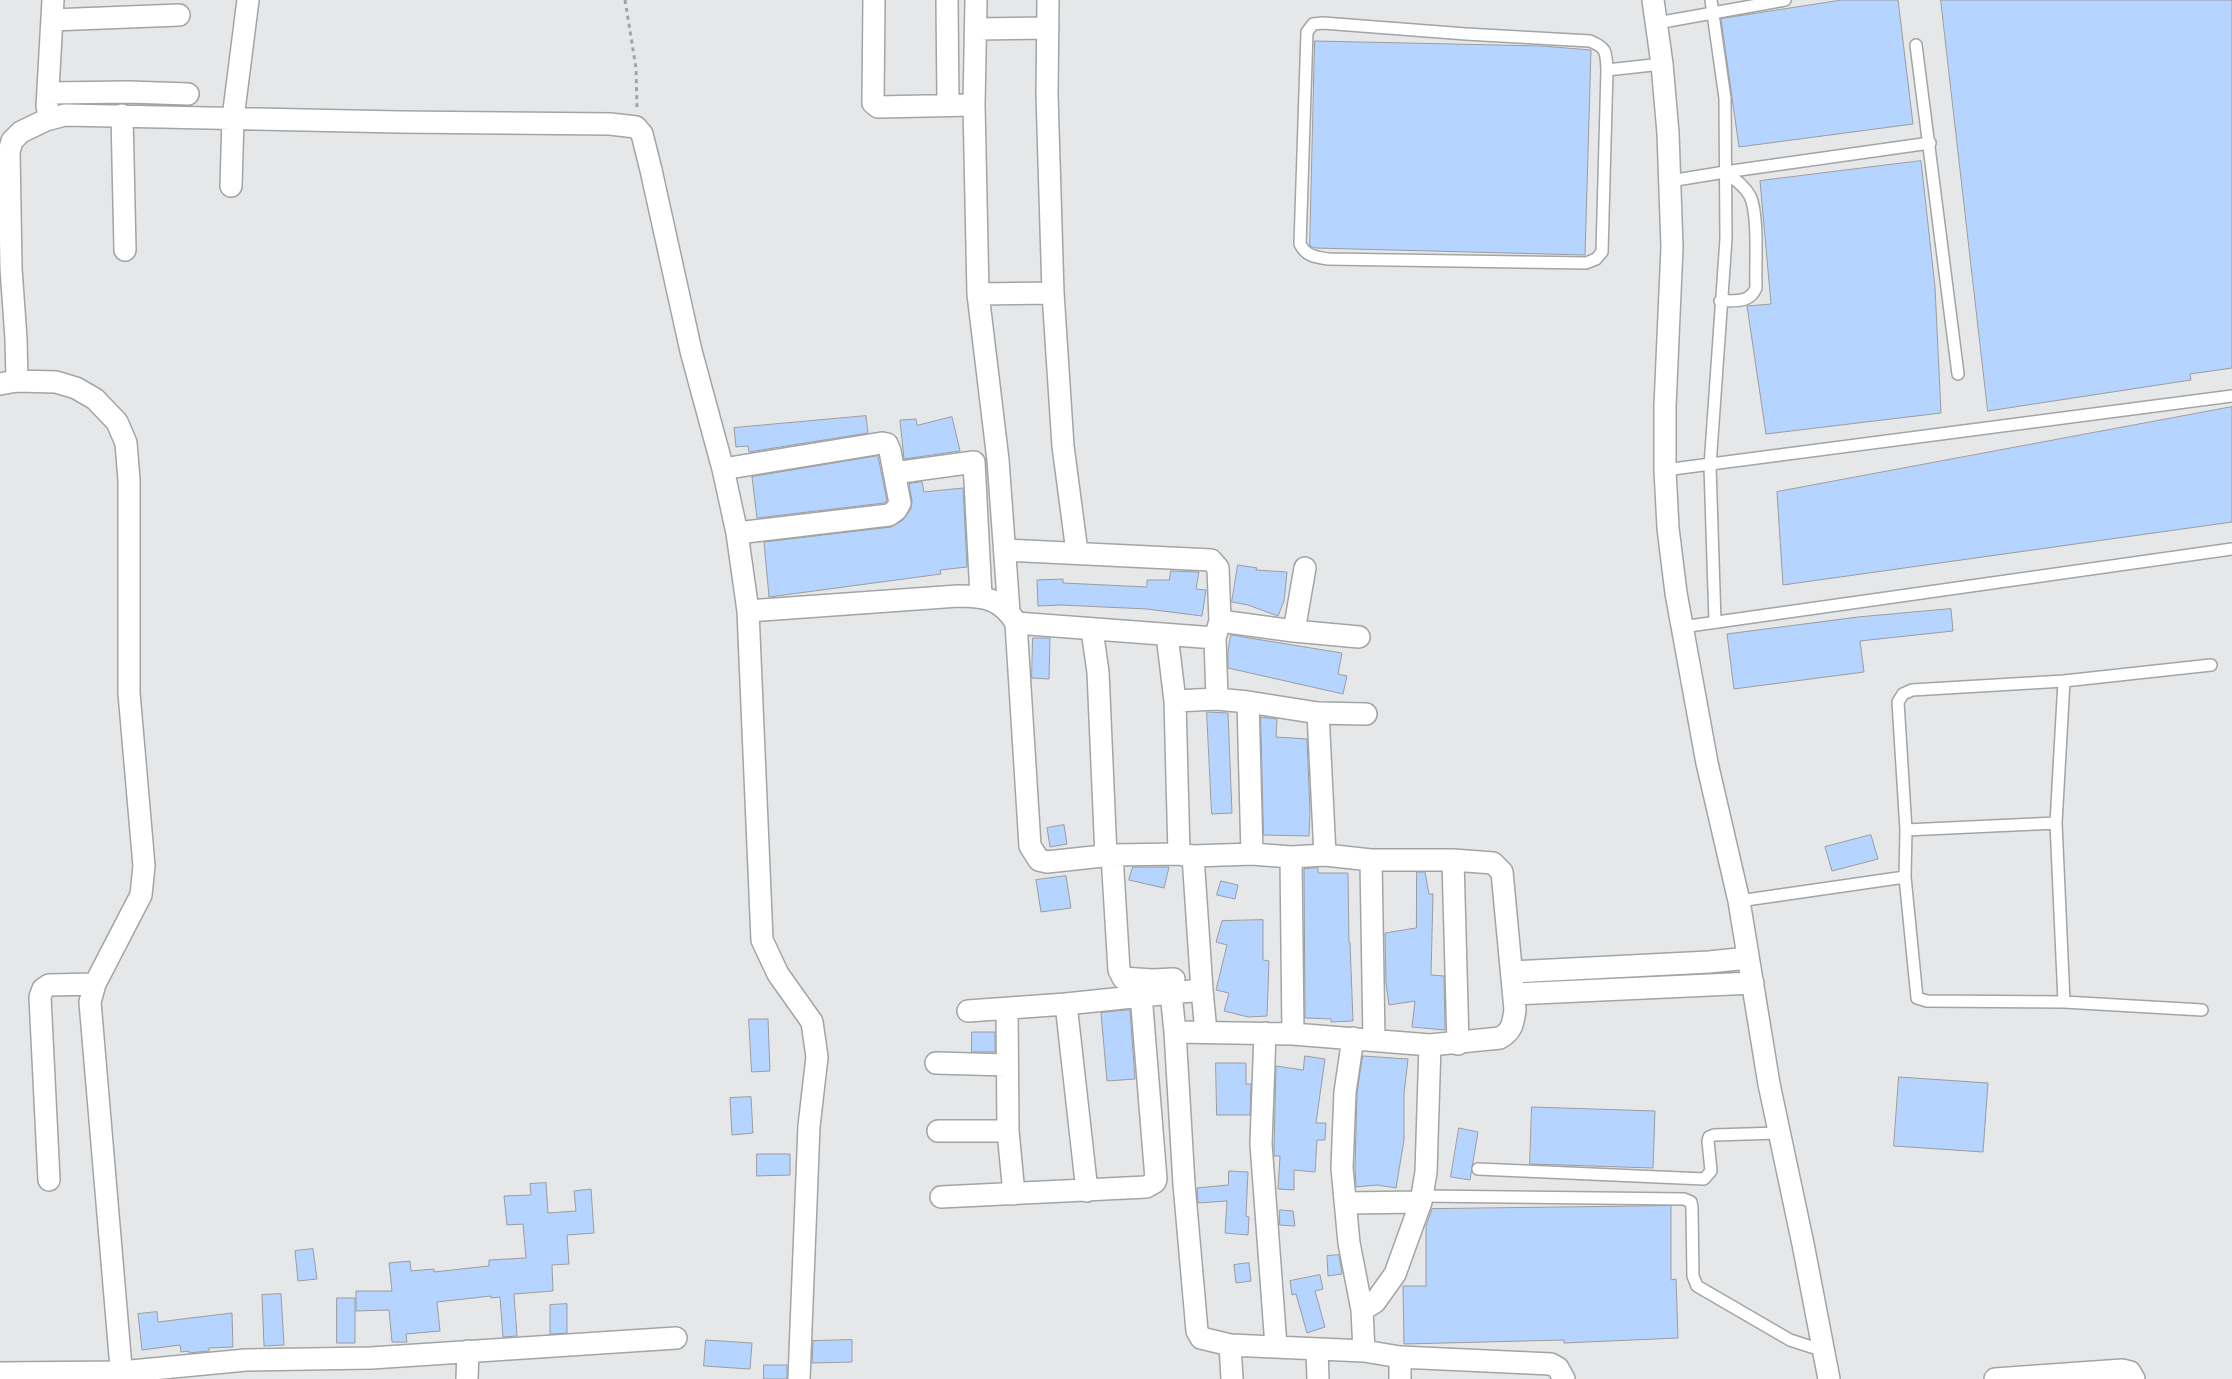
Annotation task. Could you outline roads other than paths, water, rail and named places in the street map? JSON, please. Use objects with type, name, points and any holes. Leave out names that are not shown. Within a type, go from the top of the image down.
[{"type":"street","points":[[231,186],[233,118],[248,0]]},
{"type":"street","points":[[874,0],[873,104],[878,107],[974,105]]},
{"type":"street","points":[[947,0],[948,105]]},
{"type":"street","points":[[976,0],[974,105],[978,294],[998,460],[1005,550],[1013,617],[1030,846],[1038,860],[1048,862],[1109,855],[1252,854],[1291,857],[1325,855],[1371,860],[1453,860],[1493,863],[1502,872],[1515,1010],[1513,1027],[1508,1034],[1500,1038],[1458,1044],[1430,1045],[1293,1034],[1175,1032]]},
{"type":"street","points":[[1048,0],[1047,95],[1053,293],[1063,446],[1077,552]]},
{"type":"street","points":[[1654,0],[1662,64],[1670,181],[1672,247],[1665,406],[1665,470],[1668,528],[1682,627],[1707,763],[1739,901],[1778,1133],[1803,1244],[1829,1379]]},
{"type":"street","points":[[46,120],[53,10],[179,15]]},
{"type":"street","points":[[976,29],[1048,28]]},
{"type":"street","points":[[48,93],[130,92],[188,94]]},
{"type":"street","points":[[122,1375],[90,1002],[95,984],[141,895],[144,866],[129,693],[129,480],[126,444],[117,422],[95,399],[76,388],[56,382],[8,382],[16,339],[11,268],[9,152],[12,141],[21,132],[46,120],[65,115],[610,124],[636,127],[642,134],[691,350],[723,469],[737,532],[748,611],[762,940],[778,974],[812,1022],[817,1057],[809,1126],[799,1379]]},
{"type":"street","points":[[122,115],[125,250]]},
{"type":"street","points":[[978,294],[1053,293]]},
{"type":"street","points":[[723,469],[882,442],[887,444],[890,451],[900,503],[896,510],[888,515],[737,532]]},
{"type":"street","points":[[894,472],[974,462],[981,596]]},
{"type":"street","points":[[1005,550],[1211,560],[1218,568],[1216,699]]},
{"type":"street","points":[[1294,631],[1305,568]]},
{"type":"street","points":[[748,611],[981,596],[994,601],[1013,617],[1092,630],[1168,635],[1218,629],[1294,631],[1359,637]]},
{"type":"street","points":[[1092,630],[1098,672],[1109,855],[1119,970],[1123,978],[1152,980],[1171,986]]},
{"type":"street","points":[[1168,635],[1175,702],[1186,855],[1202,983],[1206,1032]]},
{"type":"street","points":[[1175,702],[1216,699],[1318,713],[1366,714]]},
{"type":"street","points":[[1248,702],[1252,854]]},
{"type":"street","points":[[1318,713],[1325,855]]},
{"type":"street","points":[[1291,857],[1293,1034]]},
{"type":"street","points":[[1371,860],[1374,1040]]},
{"type":"street","points":[[1453,860],[1458,1044]]},
{"type":"street","points":[[1512,972],[1748,958]]},
{"type":"street","points":[[1627,966],[1628,990]]},
{"type":"street","points":[[968,1012],[1007,1010],[1141,995],[1171,986],[1202,983]]},
{"type":"street","points":[[1514,994],[1754,983]]},
{"type":"street","points":[[49,1180],[40,997],[43,989],[48,985],[95,984]]},
{"type":"street","points":[[1171,986],[1184,1184],[1197,1331],[1200,1338],[1230,1345],[1364,1351],[1482,1370],[1551,1364],[1558,1368],[1564,1379]]},
{"type":"street","points":[[940,1197],[1152,1185],[1156,1179],[1141,995]]},
{"type":"street","points":[[1066,1004],[1087,1190]]},
{"type":"street","points":[[1007,1010],[1008,1131],[1014,1194]]},
{"type":"street","points":[[1265,1033],[1261,1144],[1276,1346]]},
{"type":"street","points":[[1353,1038],[1345,1092],[1341,1144],[1350,1243],[1362,1310],[1364,1351]]},
{"type":"street","points":[[1362,1310],[1375,1302],[1385,1291],[1395,1274],[1421,1199],[1426,1172],[1430,1045]]},
{"type":"street","points":[[936,1063],[1006,1065]]},
{"type":"street","points":[[938,1131],[1008,1131]]},
{"type":"street","points":[[1347,1203],[1421,1199]]},
{"type":"street","points":[[0,1373],[122,1375],[246,1360],[371,1358],[676,1338]]},
{"type":"street","points":[[1230,1345],[1232,1379]]},
{"type":"street","points":[[1317,1349],[1318,1379]]},
{"type":"street","points":[[467,1379],[468,1351]]},
{"type":"street","points":[[1400,1357],[1400,1379]]},
{"type":"street","points":[[1995,1379],[2122,1370],[2130,1372],[2134,1379]]},
{"type":"lane","points":[[1657,23],[1712,6],[1785,0]]},
{"type":"lane","points":[[1712,6],[1724,98],[1726,239],[1720,301],[1710,466],[1715,622]]},
{"type":"lane","points":[[1323,23],[1466,34],[1590,40],[1600,45],[1606,53],[1607,70],[1602,252],[1596,259],[1586,263],[1328,259],[1314,257],[1304,252],[1300,244],[1308,32],[1313,24],[1323,23]]},
{"type":"lane","points":[[1916,46],[1958,374]]},
{"type":"lane","points":[[1607,70],[1662,64]]},
{"type":"lane","points":[[1670,181],[1930,144]]},
{"type":"lane","points":[[1720,301],[1748,300],[1753,296],[1756,288],[1752,203],[1742,184],[1725,172]]},
{"type":"lane","points":[[1665,470],[1710,466],[2232,396]]},
{"type":"lane","points":[[1682,627],[2232,549]]},
{"type":"lane","points":[[2202,1010],[2064,1002],[1927,1001],[1917,998],[1905,877],[1906,830],[1898,702],[1903,694],[1912,690],[2064,681],[2211,665]]},
{"type":"lane","points":[[2064,681],[2056,823],[2064,1002]]},
{"type":"lane","points":[[1906,830],[2056,823]]},
{"type":"lane","points":[[1739,901],[1905,877]]},
{"type":"lane","points":[[1478,1169],[1704,1179],[1709,1176],[1711,1171],[1709,1137],[1714,1135],[1778,1133]]},
{"type":"lane","points":[[1421,1199],[1684,1199],[1691,1202],[1692,1208],[1693,1276],[1697,1286],[1790,1340],[1824,1351]]}]
